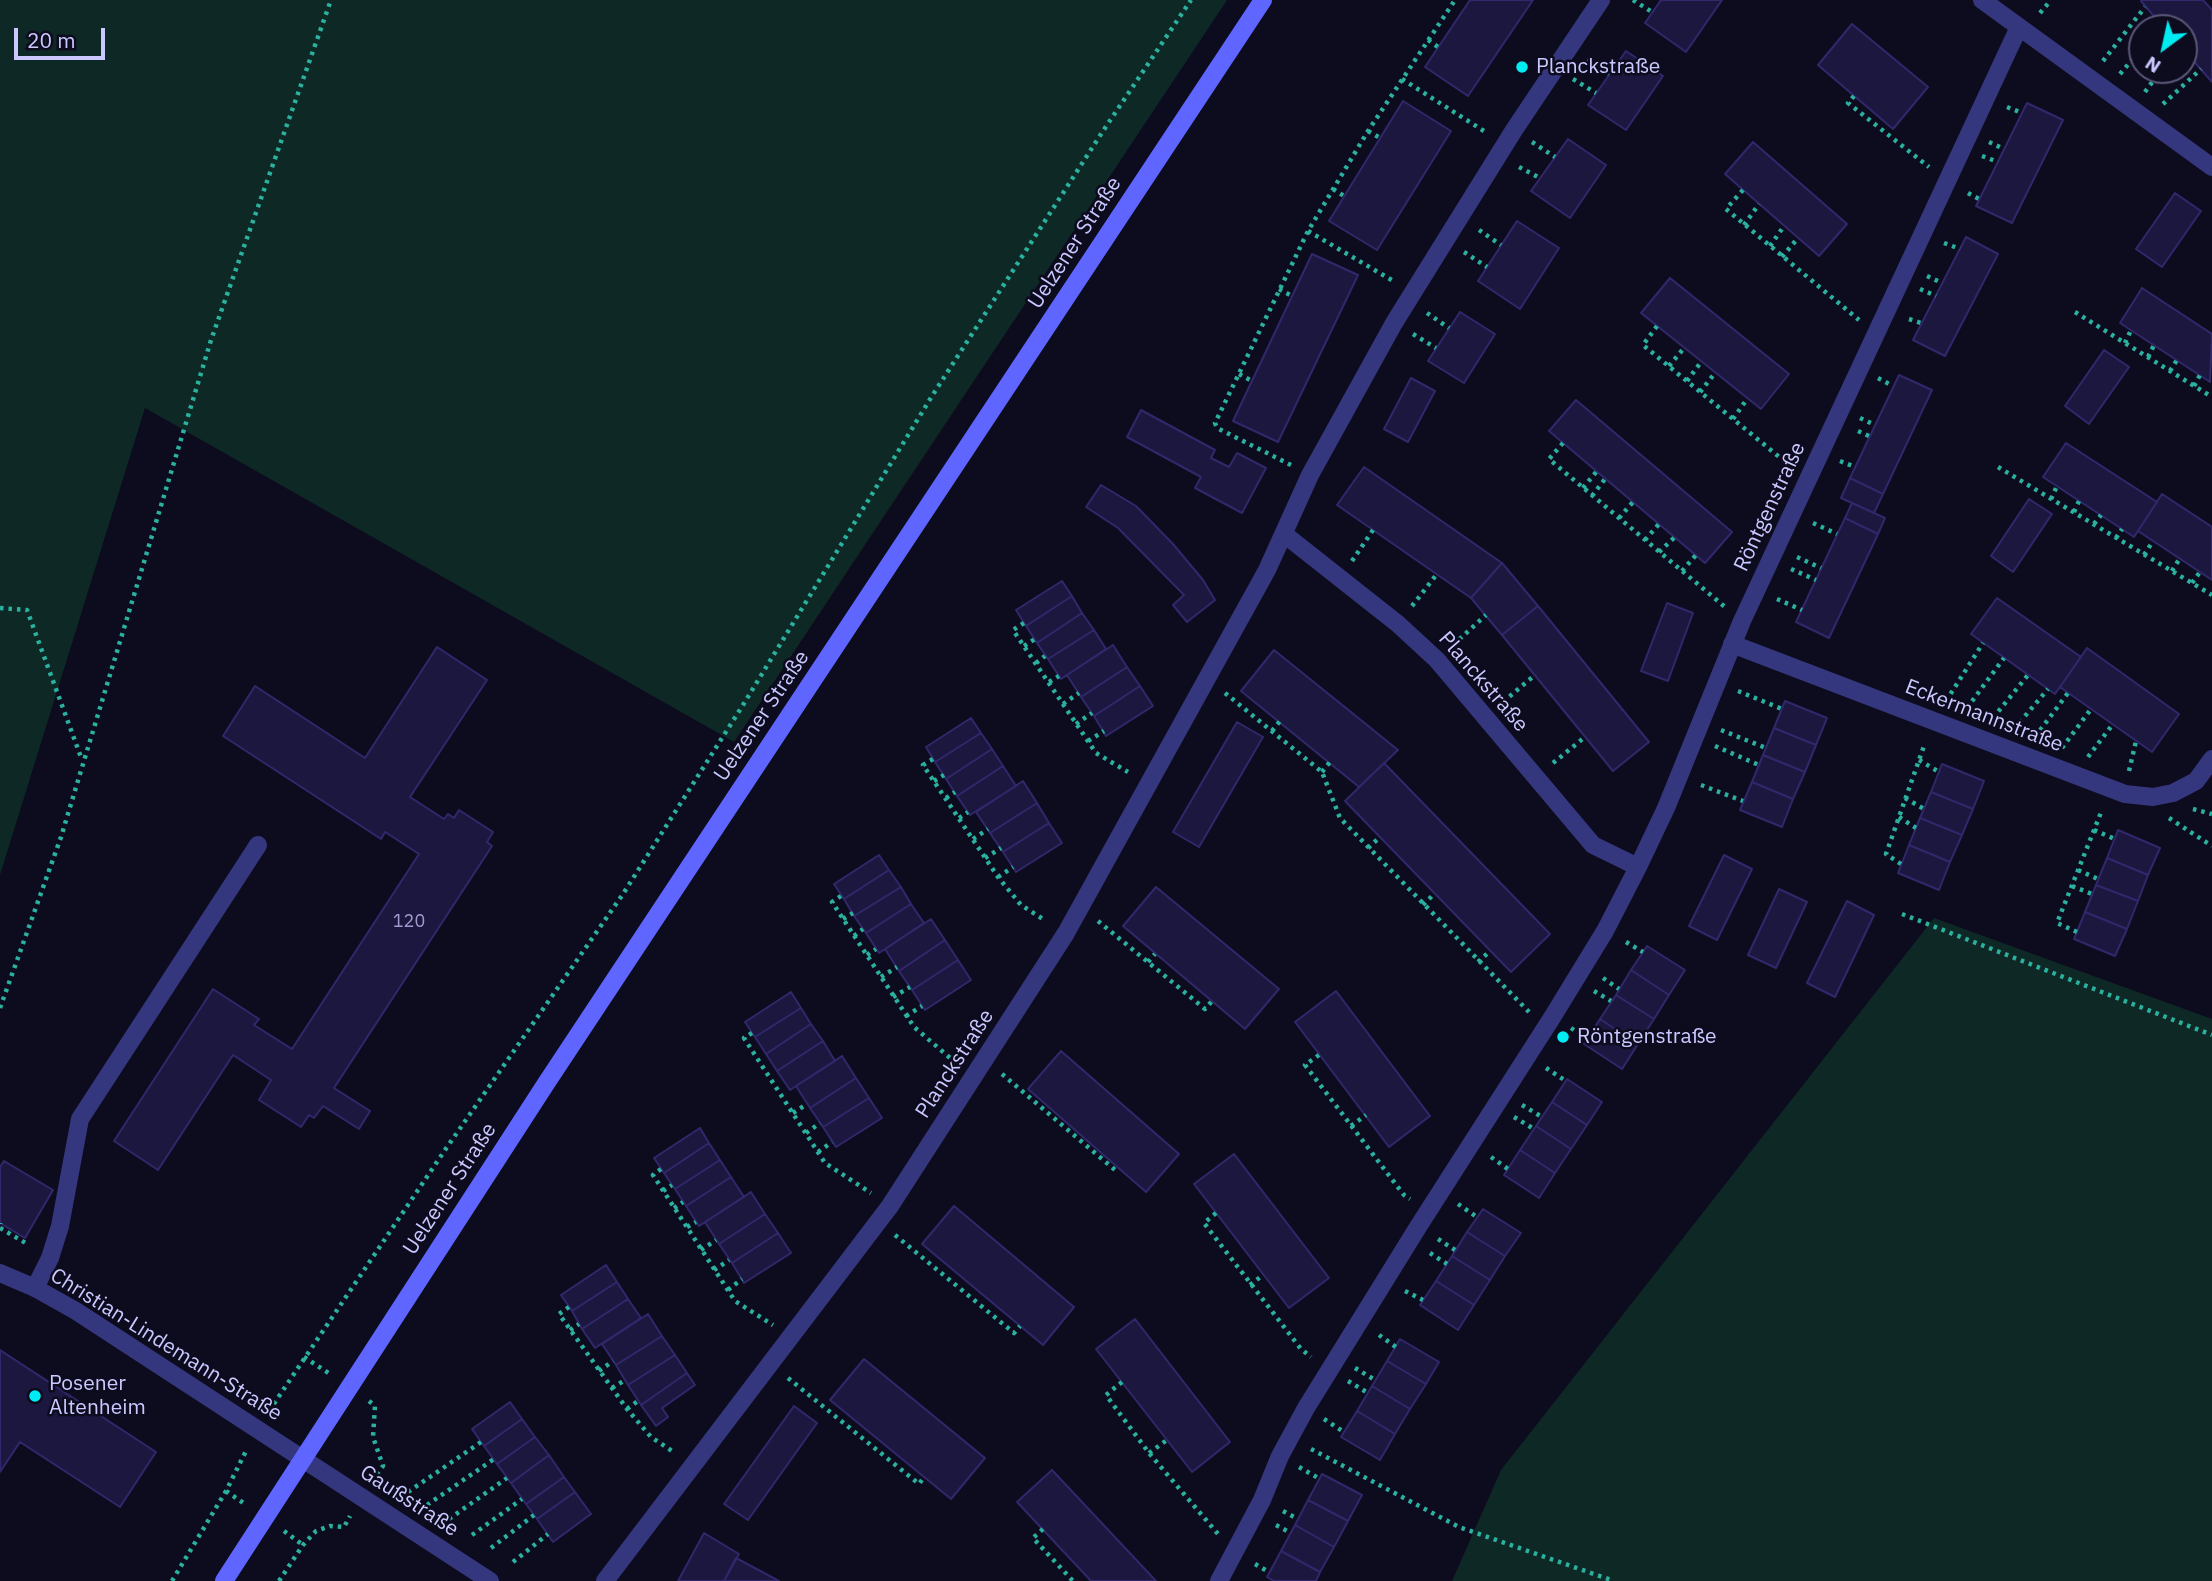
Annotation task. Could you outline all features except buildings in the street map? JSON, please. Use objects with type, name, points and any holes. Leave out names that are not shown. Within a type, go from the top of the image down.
[{"type":"main road","name":"Uelzener Straße","points":[[224,1581],[547,1082],[1263,0]]},
{"type":"street","name":"Planckstraße","points":[[606,1581],[890,1206],[1066,933],[1284,534],[1310,475],[1363,377],[1412,292],[1601,0]]},
{"type":"street","points":[[1982,0],[2212,167]]},
{"type":"street","name":"Röntgenstraße","points":[[1220,1581],[1290,1437],[1329,1370],[1605,931],[1638,867],[1742,621],[2019,27]]},
{"type":"street","name":"Planckstraße","points":[[1284,534],[1398,624],[1437,660],[1594,845],[1638,867]]},
{"type":"street","name":"Eckermannstraße","points":[[1732,644],[2109,789],[2135,796],[2153,797],[2173,793],[2196,781],[2212,760]]},
{"type":"street","points":[[35,1288],[50,1258],[60,1226],[80,1119],[258,845]]},
{"type":"street","name":"Christian-Lindemann-Straße","points":[[0,1273],[35,1288],[76,1311],[304,1460]]},
{"type":"street","name":"Gaußstraße","points":[[304,1460],[490,1581]]},
{"type":"path","points":[[0,1008],[61,836],[211,340],[331,0]]},
{"type":"path","points":[[172,1581],[226,1491],[257,1429],[630,882],[743,705],[932,396],[1191,0]]},
{"type":"path","points":[[1310,475],[1217,428],[1215,423],[1308,231],[1368,131],[1455,0]]},
{"type":"path","points":[[1633,0],[1652,12]]},
{"type":"path","points":[[2090,79],[2145,6]]},
{"type":"path","points":[[1428,40],[1438,47]]},
{"type":"path","points":[[2107,90],[2128,65]]},
{"type":"path","points":[[2146,119],[2201,69]]},
{"type":"path","points":[[1402,79],[1505,145]]},
{"type":"path","points":[[1854,96],[1848,103],[1947,182]]},
{"type":"path","points":[[1368,131],[1380,138]]},
{"type":"path","points":[[1333,189],[1345,196]]},
{"type":"path","points":[[1743,190],[1726,209],[1876,334]]},
{"type":"path","points":[[1744,225],[1759,204]]},
{"type":"path","points":[[1770,246],[1784,226]]},
{"type":"path","points":[[1308,231],[1412,292]]},
{"type":"path","points":[[1782,257],[1798,238]]},
{"type":"path","points":[[1279,289],[1293,296]]},
{"type":"path","points":[[2075,312],[2212,397]]},
{"type":"path","points":[[1657,326],[1643,345],[1808,481]]},
{"type":"path","points":[[2125,343],[2131,330]]},
{"type":"path","points":[[2148,357],[2154,345]]},
{"type":"path","points":[[1669,366],[1684,348]]},
{"type":"path","points":[[2169,371],[2177,360]]},
{"type":"path","points":[[1686,381],[1701,362]]},
{"type":"path","points":[[1700,393],[1715,373]]},
{"type":"path","points":[[1239,374],[1252,381]]},
{"type":"path","points":[[2194,386],[2200,375]]},
{"type":"path","points":[[1733,419],[1747,399]]},
{"type":"path","points":[[1563,443],[1549,460],[1742,621]]},
{"type":"path","points":[[1998,467],[2212,595]]},
{"type":"path","points":[[1583,488],[1597,471]]},
{"type":"path","points":[[1592,496],[1605,479]]},
{"type":"path","points":[[2051,499],[2057,486]]},
{"type":"path","points":[[2074,512],[2079,501]]},
{"type":"path","points":[[1619,518],[1633,502]]},
{"type":"path","points":[[2094,524],[2101,515]]},
{"type":"path","points":[[1645,540],[1659,524]]},
{"type":"path","points":[[2116,538],[2122,529]]},
{"type":"path","points":[[1340,577],[1373,530]]},
{"type":"path","points":[[1659,552],[1675,537]]},
{"type":"path","points":[[2144,555],[2153,541]]},
{"type":"path","points":[[1682,571],[1696,555]]},
{"type":"path","points":[[2172,571],[2180,558]]},
{"type":"path","points":[[2192,583],[2200,572]]},
{"type":"path","points":[[1398,624],[1437,574]]},
{"type":"path","points":[[0,608],[27,610],[82,761]]},
{"type":"path","points":[[1437,660],[1486,615]]},
{"type":"path","points":[[1024,623],[1013,630],[1096,753],[1149,784]]},
{"type":"path","points":[[1024,646],[1035,639]]},
{"type":"path","points":[[1901,864],[1886,854],[1933,721],[1983,643]]},
{"type":"path","points":[[1036,663],[1045,656]]},
{"type":"path","points":[[1952,728],[2004,658]]},
{"type":"path","points":[[1486,717],[1535,675]]},
{"type":"path","points":[[1976,738],[2028,675]]},
{"type":"path","points":[[1049,682],[1059,676]]},
{"type":"path","points":[[1207,678],[1322,772],[1340,818],[1524,1009],[1546,1026]]},
{"type":"path","points":[[1716,682],[1782,709]]},
{"type":"path","points":[[1999,746],[2048,689]]},
{"type":"path","points":[[2021,755],[2068,693]]},
{"type":"path","points":[[1063,704],[1079,694]]},
{"type":"path","points":[[2049,766],[2091,709]]},
{"type":"path","points":[[1076,724],[1092,713]]},
{"type":"path","points":[[1272,731],[1280,721]]},
{"type":"path","points":[[2075,776],[2113,724]]},
{"type":"path","points":[[1697,729],[1766,748]]},
{"type":"path","points":[[1697,729],[1759,765]]},
{"type":"path","points":[[1088,741],[1104,731]]},
{"type":"path","points":[[1535,777],[1585,737]]},
{"type":"path","points":[[933,759],[923,765],[998,877],[1020,905],[1066,933]]},
{"type":"path","points":[[1919,760],[1939,772]]},
{"type":"path","points":[[1322,772],[1330,762]]},
{"type":"path","points":[[934,781],[944,775]]},
{"type":"path","points":[[1679,775],[1743,801]]},
{"type":"path","points":[[2077,932],[2057,923],[2109,789]]},
{"type":"path","points":[[946,798],[955,792]]},
{"type":"path","points":[[2135,796],[2212,846]]},
{"type":"path","points":[[1906,798],[1924,809]]},
{"type":"path","points":[[959,818],[968,812]]},
{"type":"path","points":[[1899,817],[1916,828]]},
{"type":"path","points":[[972,839],[988,829]]},
{"type":"path","points":[[2094,830],[2115,839]]},
{"type":"path","points":[[1368,848],[1380,836]]},
{"type":"path","points":[[985,859],[1001,848]]},
{"type":"path","points":[[998,877],[1013,867]]},
{"type":"path","points":[[2078,870],[2098,879]]},
{"type":"path","points":[[2072,886],[2092,894]]},
{"type":"path","points":[[1423,905],[1434,894]]},
{"type":"path","points":[[841,896],[832,902],[914,1027],[973,1077]]},
{"type":"path","points":[[1081,907],[1205,1009],[1212,1001]]},
{"type":"path","points":[[843,919],[853,913]]},
{"type":"path","points":[[1902,914],[2212,1035]]},
{"type":"path","points":[[854,936],[863,929]]},
{"type":"path","points":[[867,955],[876,949]]},
{"type":"path","points":[[1478,962],[1490,951]]},
{"type":"path","points":[[1148,962],[1155,954]]},
{"type":"path","points":[[881,977],[897,967]]},
{"type":"path","points":[[894,997],[910,987]]},
{"type":"path","points":[[906,1016],[922,1006]]},
{"type":"path","points":[[752,1034],[744,1038],[825,1163],[890,1206]]},
{"type":"path","points":[[755,1055],[763,1049]]},
{"type":"path","points":[[1319,1055],[1305,1065],[1404,1195],[1428,1210]]},
{"type":"path","points":[[985,1059],[1115,1170],[1118,1167]]},
{"type":"path","points":[[766,1072],[774,1066]]},
{"type":"path","points":[[779,1092],[787,1087]]},
{"type":"path","points":[[793,1113],[807,1104]]},
{"type":"path","points":[[1351,1126],[1366,1115]]},
{"type":"path","points":[[806,1133],[820,1123]]},
{"type":"path","points":[[818,1152],[832,1142]]},
{"type":"path","points":[[661,1169],[653,1175],[735,1301],[792,1336]]},
{"type":"path","points":[[663,1191],[672,1185]]},
{"type":"path","points":[[674,1208],[683,1202]]},
{"type":"path","points":[[1216,1213],[1204,1223],[1300,1349],[1329,1370]]},
{"type":"path","points":[[687,1227],[696,1222]]},
{"type":"path","points":[[878,1222],[1014,1333],[1020,1326]]},
{"type":"path","points":[[0,1225],[50,1258]]},
{"type":"path","points":[[701,1250],[716,1240]]},
{"type":"path","points":[[715,1270],[729,1260]]},
{"type":"path","points":[[1250,1285],[1263,1275]]},
{"type":"path","points":[[728,1290],[742,1279]]},
{"type":"path","points":[[959,1287],[965,1280]]},
{"type":"path","points":[[569,1307],[559,1314],[627,1409],[651,1437],[693,1466]]},
{"type":"path","points":[[570,1330],[579,1324]]},
{"type":"path","points":[[583,1349],[592,1343]]},
{"type":"path","points":[[279,1581],[303,1545],[316,1531],[330,1526],[344,1527],[383,1466],[373,1437],[375,1406],[304,1357]]},
{"type":"path","points":[[599,1371],[613,1361]]},
{"type":"path","points":[[771,1364],[919,1484],[924,1477]]},
{"type":"path","points":[[612,1388],[625,1380]]},
{"type":"path","points":[[1122,1382],[1106,1395],[1213,1531],[1237,1546]]},
{"type":"path","points":[[627,1409],[638,1401]]},
{"type":"path","points":[[855,1433],[861,1426]]},
{"type":"path","points":[[1290,1437],[1459,1527],[1614,1581]]},
{"type":"path","points":[[1149,1453],[1167,1440]]},
{"type":"path","points":[[408,1492],[481,1442]]},
{"type":"path","points":[[427,1505],[494,1459]]},
{"type":"path","points":[[449,1519],[508,1478]]},
{"type":"path","points":[[472,1535],[522,1499]]},
{"type":"path","points":[[491,1548],[534,1515]]},
{"type":"path","points":[[1043,1529],[1033,1538],[1073,1581]]},
{"type":"path","points":[[513,1562],[548,1534]]},
{"type":"green space","points":[[0,0],[1227,0],[734,742],[145,408],[0,875]]},
{"type":"green space","points":[[1934,918],[2212,1019],[2212,1581],[1452,1581],[1501,1470]]},
{"type":"place","name":"Planckstraße","points":[[1522,67]]},
{"type":"place","name":"Röntgenstraße","points":[[1563,1037]]},
{"type":"place","name":"Posener Altenheim","points":[[35,1396]]}]
